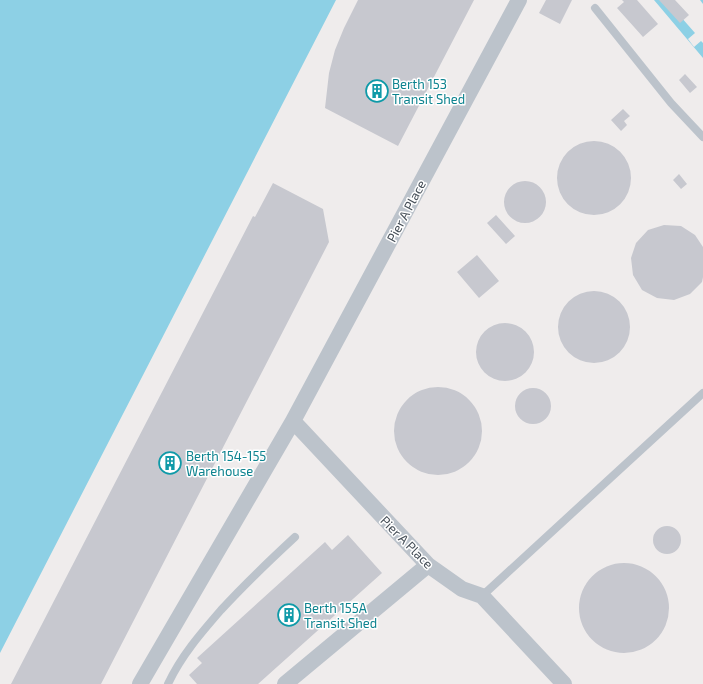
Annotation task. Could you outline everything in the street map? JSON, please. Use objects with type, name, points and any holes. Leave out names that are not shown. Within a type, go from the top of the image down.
[{"type":"street","name":"Pier A Place","points":[[140,684],[293,421],[519,0]]},
{"type":"street","name":"Pier A Place","points":[[293,421],[428,565],[462,589],[482,596],[564,684]]},
{"type":"street","points":[[285,684],[428,565]]},
{"type":"lane","points":[[595,8],[671,103],[703,137]]},
{"type":"lane","points":[[482,596],[703,393]]},
{"type":"lane","points":[[168,684],[173,673],[197,637],[250,579],[295,537]]},
{"type":"water","points":[[0,0],[336,0],[0,653]]},
{"type":"water","points":[[654,0],[703,0],[703,58]]},
{"type":"pier","points":[[666,0],[700,0],[703,4],[703,43],[701,41],[694,47],[688,39],[695,33]]},
{"type":"building","name":"Berth 153 Transit Shed","points":[[358,0],[474,0],[398,146],[325,108],[329,73],[335,50]]},
{"type":"building","points":[[546,0],[572,0],[560,24],[539,13]]},
{"type":"building","points":[[622,0],[637,0],[658,24],[643,37],[617,8],[624,2]]},
{"type":"building","points":[[659,0],[675,0],[689,15],[680,23]]},
{"type":"building","points":[[685,74],[697,87],[690,93],[679,80]]},
{"type":"building","points":[[623,109],[630,116],[624,121],[627,125],[621,131],[611,120]]},
{"type":"building","points":[[587,141],[601,141],[615,147],[625,157],[631,171],[629,192],[625,199],[615,209],[601,215],[587,215],[573,209],[563,199],[557,185],[557,171],[563,157],[573,147]]},
{"type":"building","points":[[679,174],[687,184],[681,189],[673,180]]},
{"type":"building","points":[[521,181],[529,181],[537,184],[543,190],[546,202],[543,214],[537,220],[529,223],[521,223],[513,220],[507,214],[504,206],[504,198],[507,190],[513,184]]},
{"type":"building","name":"Berth 154-155 Warehouse","points":[[273,183],[323,209],[329,242],[101,684],[11,684],[253,216],[255,217]]},
{"type":"building","points":[[496,215],[515,236],[506,244],[487,223]]},
{"type":"building","points":[[664,225],[681,226],[695,235],[703,247],[702,282],[690,294],[674,300],[657,298],[642,290],[633,275],[631,258],[636,243],[648,230]]},
{"type":"building","points":[[477,255],[499,281],[479,298],[457,272]]},
{"type":"building","points":[[587,291],[601,291],[620,301],[630,320],[630,334],[620,353],[601,363],[587,363],[568,353],[558,334],[558,320],[568,301]]},
{"type":"building","points":[[505,323],[516,325],[529,336],[532,341],[534,352],[532,363],[521,376],[516,379],[505,381],[494,379],[481,368],[478,363],[476,352],[478,341],[489,328],[494,325]]},
{"type":"building","points":[[438,387],[455,390],[463,394],[475,406],[479,414],[482,431],[479,448],[475,456],[463,468],[455,472],[438,475],[421,472],[413,468],[401,456],[397,448],[394,431],[397,414],[401,406],[413,394],[421,390]]},
{"type":"building","points":[[537,388],[546,393],[550,399],[550,413],[546,419],[537,424],[529,424],[520,419],[516,413],[515,402],[520,393],[526,389]]},
{"type":"building","points":[[667,526],[677,530],[681,540],[677,550],[667,554],[657,550],[653,540],[657,530]]},
{"type":"building","name":"Berth 155A Transit Shed","points":[[348,535],[382,573],[258,684],[197,684],[189,675],[202,663],[197,658],[325,542],[332,550]]},
{"type":"building","points":[[624,563],[641,566],[656,576],[666,591],[669,608],[666,625],[656,640],[641,650],[624,653],[607,650],[592,640],[582,625],[579,608],[582,591],[592,576],[607,566]]},
{"type":"place","name":"Berth 153 Transit Shed","points":[[377,91]]},
{"type":"place","name":"Berth 154-155 Warehouse","points":[[170,463]]},
{"type":"place","name":"Berth 155A Transit Shed","points":[[289,615]]}]
